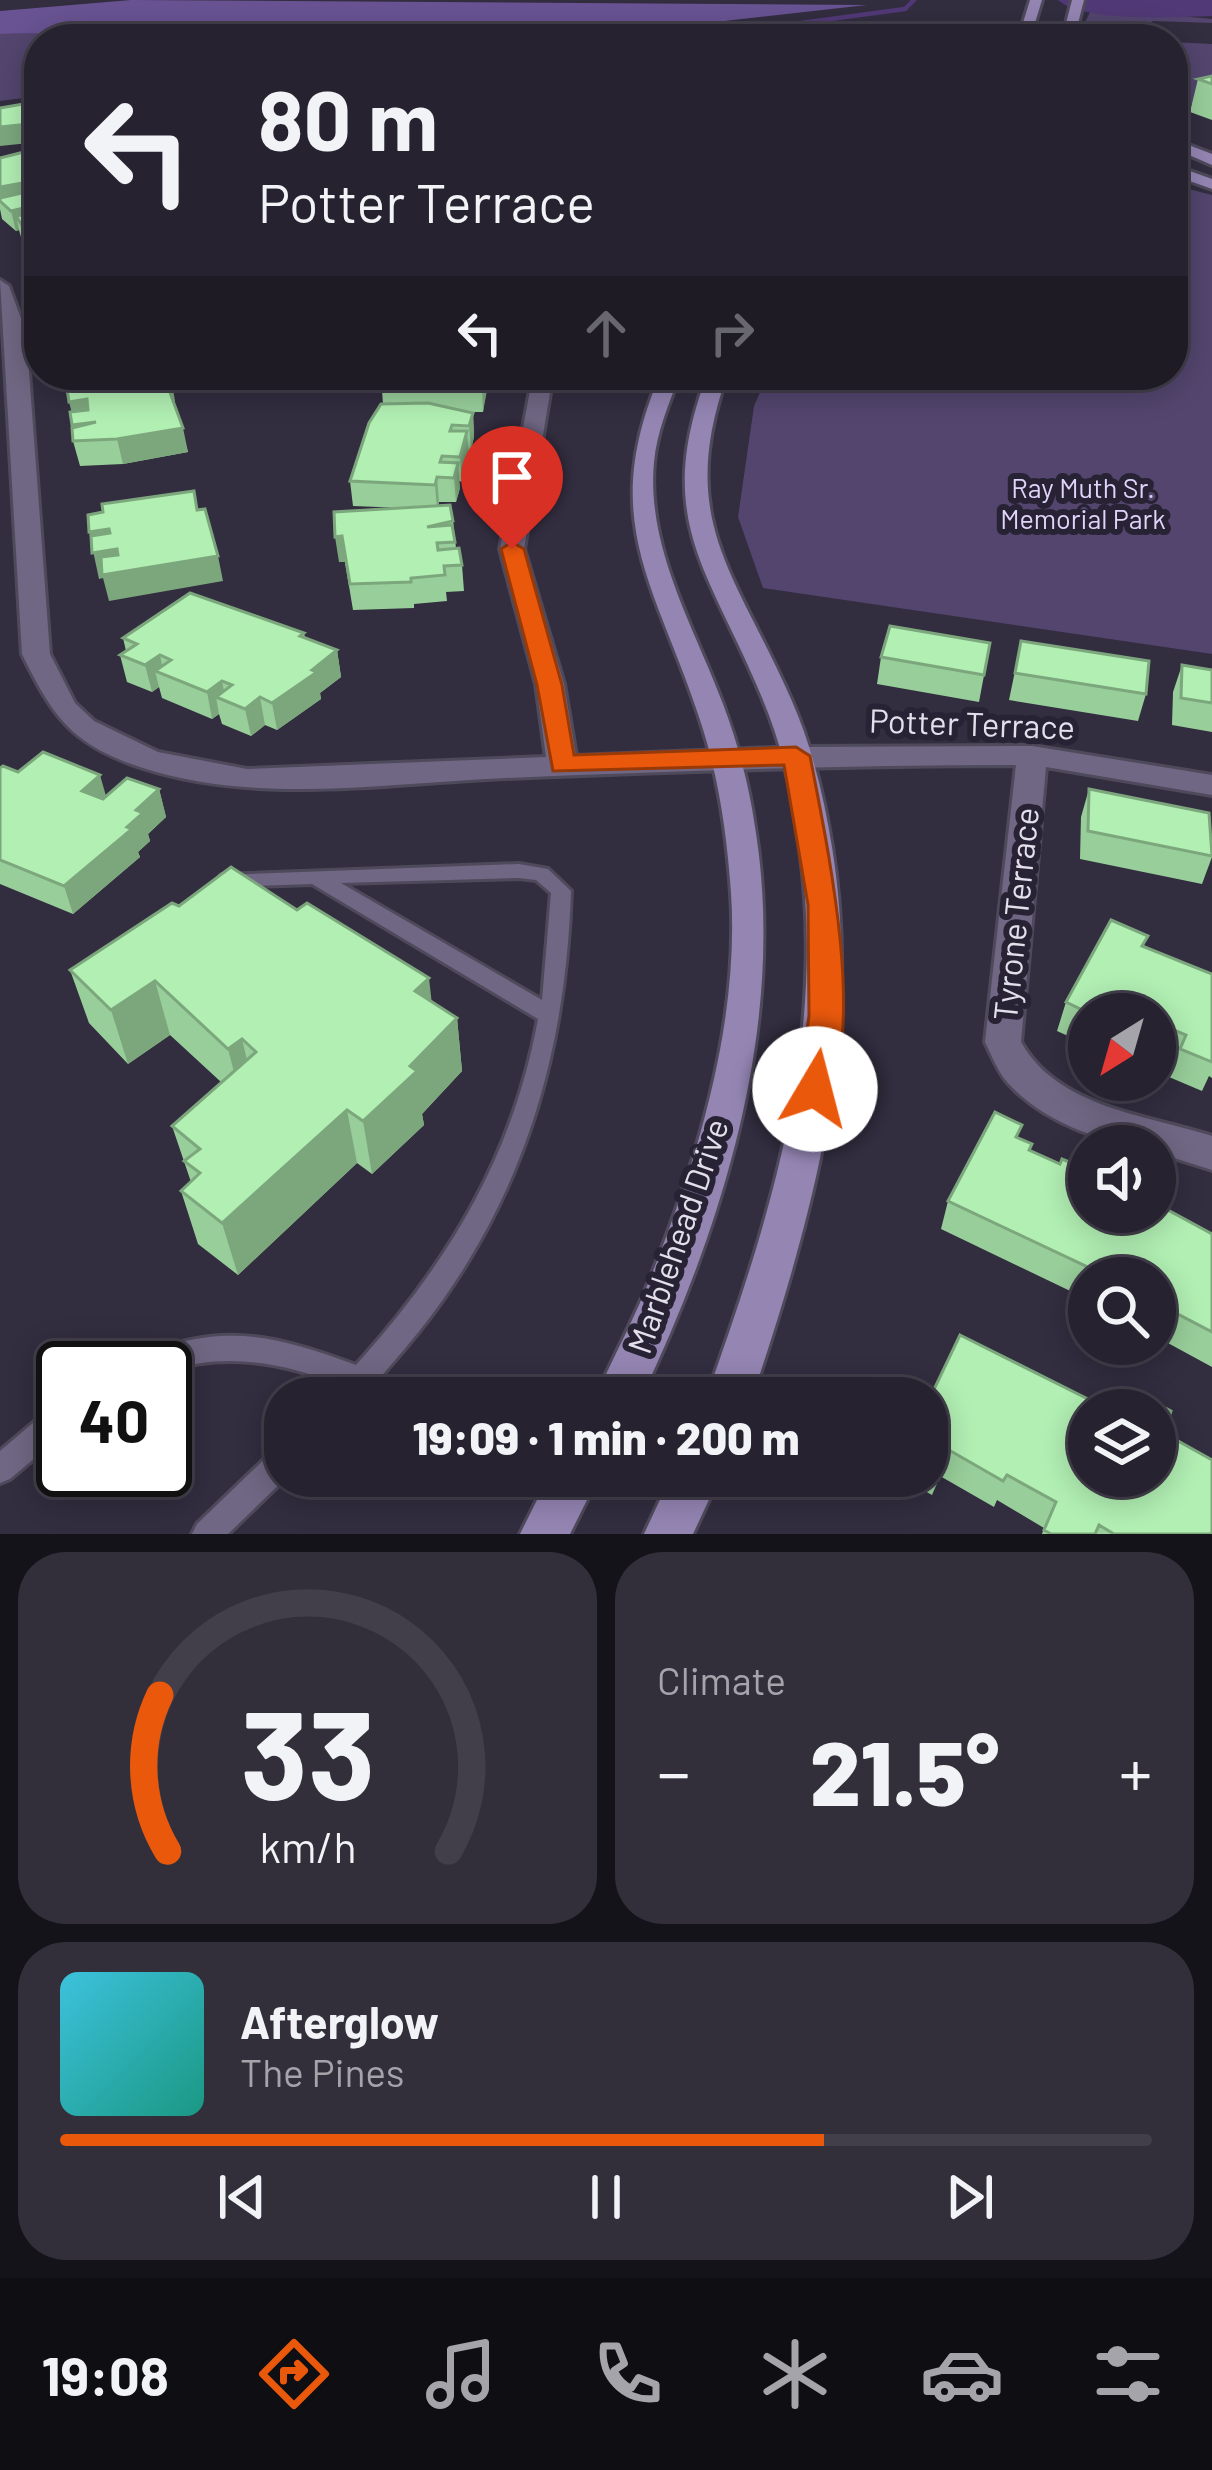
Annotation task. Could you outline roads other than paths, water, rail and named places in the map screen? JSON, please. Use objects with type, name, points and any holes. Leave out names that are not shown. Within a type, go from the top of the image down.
[{"type":"street","name":"Potter Terrace","points":[[0,286],[24,324]]},
{"type":"street","name":"Potter Terrace","points":[[30,390],[37,655],[63,708],[84,728],[150,760],[247,779],[727,758],[1032,755],[1212,785]]},
{"type":"street","points":[[540,390],[514,513],[512,549],[550,685],[562,764]]},
{"type":"street","name":"Marblehead Drive","points":[[627,1377],[683,1241],[724,1106],[744,1006],[748,902],[727,758],[662,592],[644,520],[645,440],[664,390]]},
{"type":"street","points":[[712,390],[696,442],[698,520],[720,587],[777,699],[796,756],[824,905],[826,1016],[809,1125],[774,1269],[736,1377]]},
{"type":"street","name":"Tyrone Terrace","points":[[1032,755],[1003,1042],[1010,1064],[1028,1085],[1053,1102],[1212,1153]]},
{"type":"street","points":[[544,1534],[564,1497]]},
{"type":"street","points":[[668,1534],[686,1497]]},
{"type":"lane","points":[[218,880],[519,871],[554,881],[561,891],[541,1077],[507,1167],[442,1280],[361,1377]]},
{"type":"lane","points":[[316,878],[551,1016]]},
{"type":"lane","points":[[192,1350],[226,1343],[270,1346],[331,1377]]},
{"type":"lane","points":[[0,1469],[36,1439]]},
{"type":"lane","points":[[207,1534],[264,1479]]},
{"type":"waterway","points":[[794,24],[905,9],[914,0]]},
{"type":"waterway","points":[[1071,0],[1149,10],[1212,8]]},
{"type":"park label","name":"Ray Muth Sr. Memorial Park","points":[[1083,504]]}]
